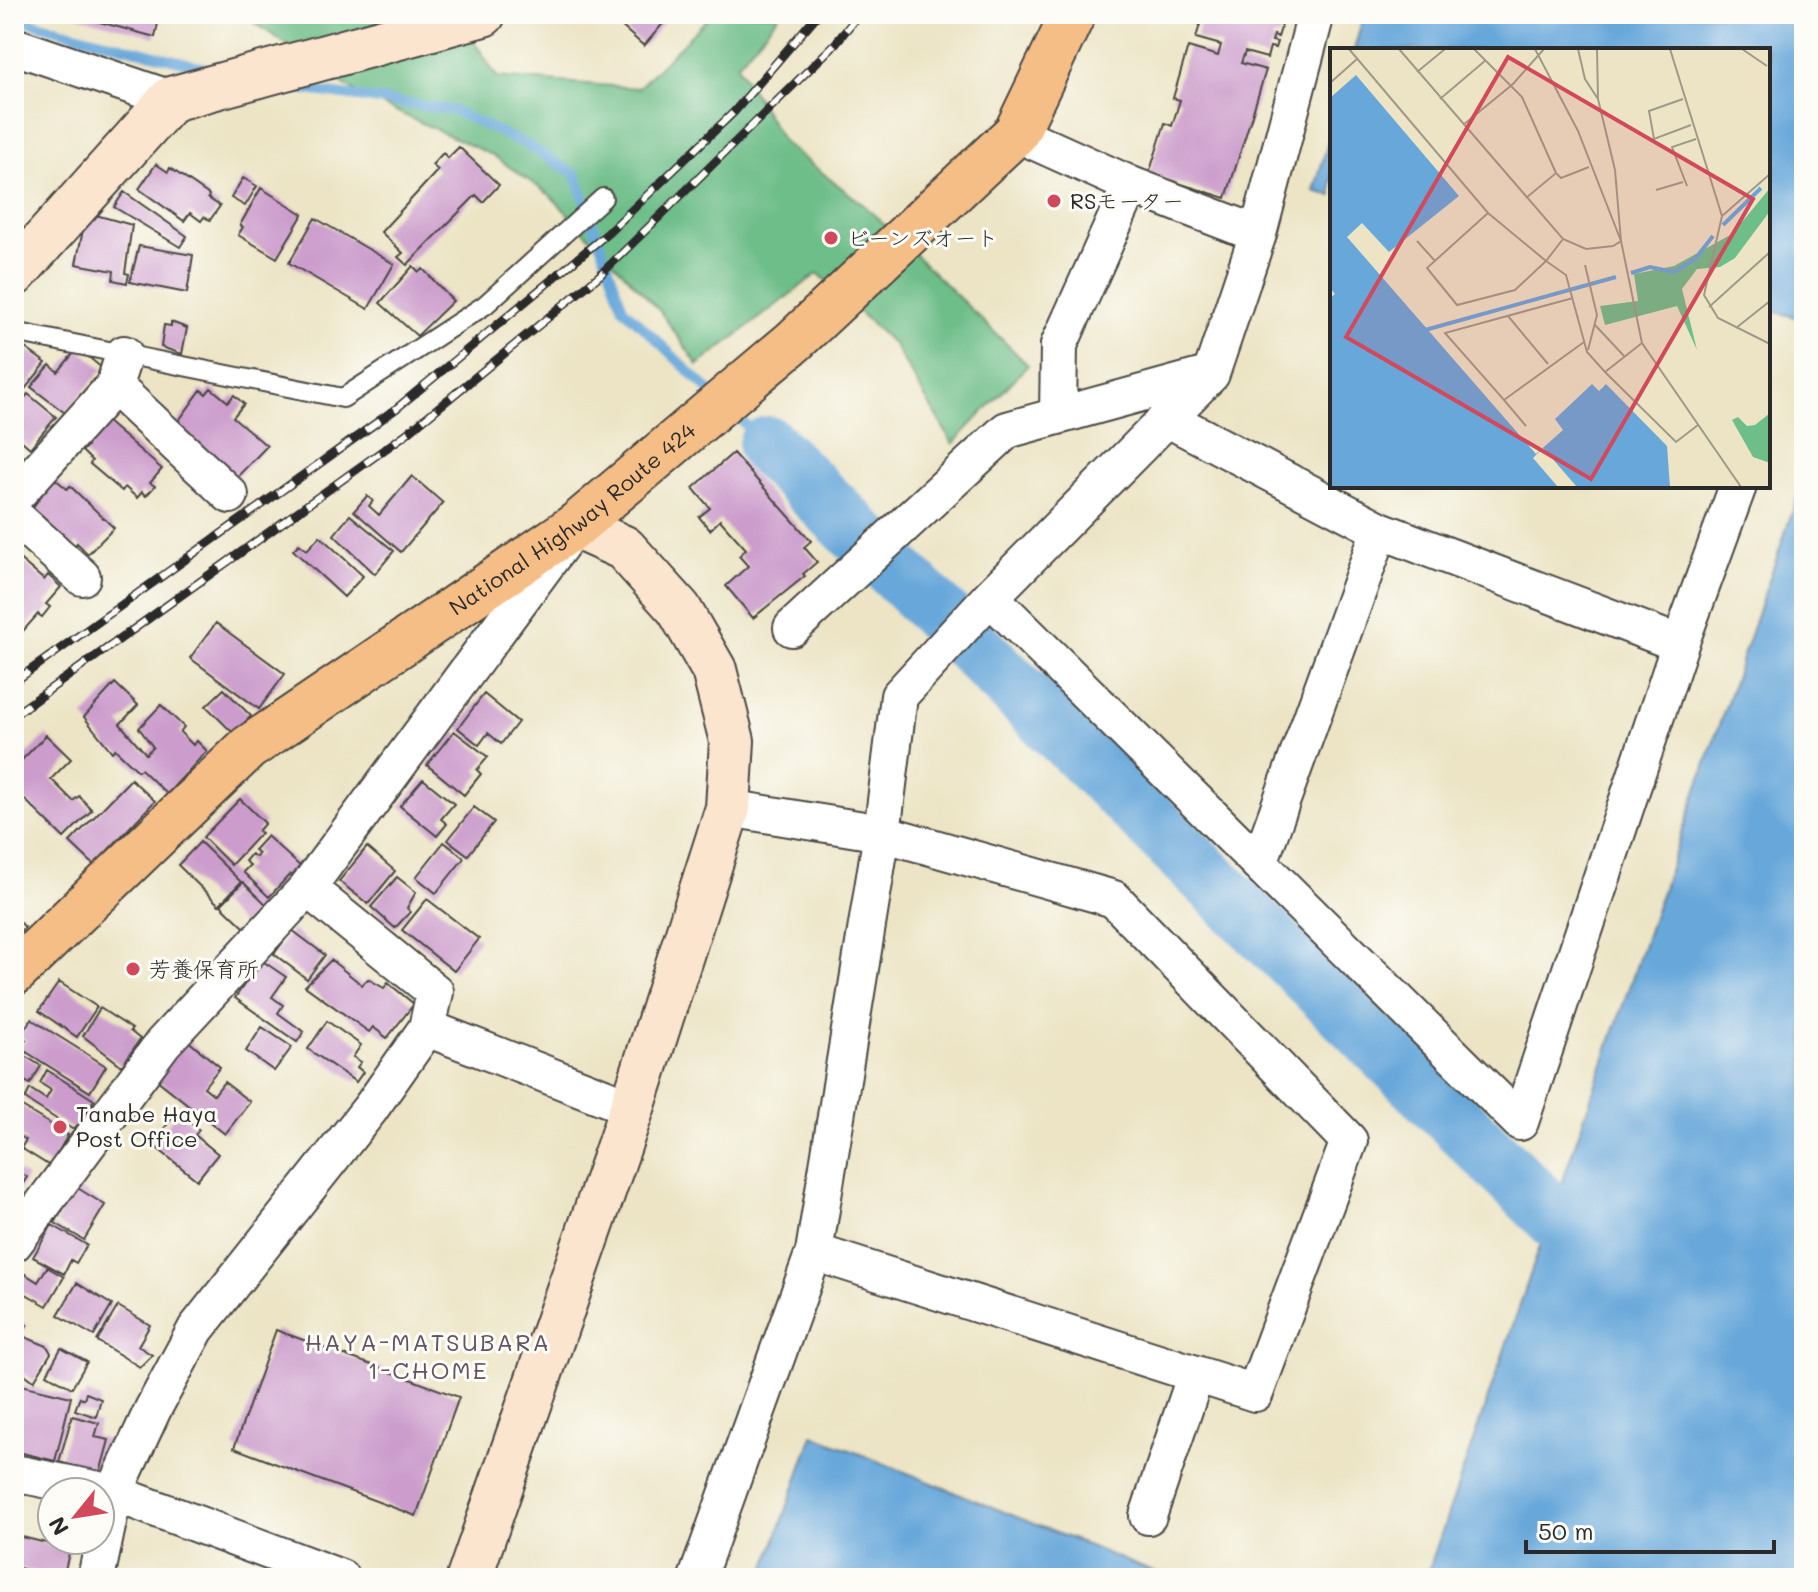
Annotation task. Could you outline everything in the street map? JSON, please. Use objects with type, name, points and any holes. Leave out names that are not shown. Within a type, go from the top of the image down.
[{"type":"highway","name":"National Highway Route 424","points":[[14,973],[248,748],[575,526],[738,388],[970,180],[1016,133],[1073,14]]},
{"type":"street","points":[[14,274],[171,99],[483,14]]},
{"type":"street","points":[[697,1578],[814,1252],[882,833],[899,696],[990,597],[1170,420],[1211,374],[1258,234],[1316,14]]},
{"type":"street","points":[[14,46],[171,99]]},
{"type":"street","points":[[1016,133],[1131,185],[1258,234]]},
{"type":"street","points":[[1058,415],[1059,345],[1131,185]]},
{"type":"street","points":[[14,497],[119,370],[230,495]]},
{"type":"street","points":[[792,628],[1007,430],[1211,374]]},
{"type":"street","points":[[1170,420],[1380,530],[1680,644]]},
{"type":"street","points":[[990,597],[1520,1122],[1680,644],[1737,488]]},
{"type":"street","points":[[14,516],[82,577]]},
{"type":"street","points":[[14,1243],[163,1043],[307,888],[575,526],[624,548],[679,609],[714,670],[732,741],[728,808],[632,1108],[469,1578]]},
{"type":"street","points":[[1259,863],[1380,530]]},
{"type":"street","points":[[728,808],[882,833],[1114,899],[1349,1141],[1255,1393],[814,1252]]},
{"type":"street","points":[[116,1489],[153,1409],[196,1329],[370,1109],[427,1028],[435,992],[307,888]]},
{"type":"street","points":[[427,1028],[632,1108]]},
{"type":"street","points":[[1148,1516],[1196,1374]]},
{"type":"street","points":[[14,1473],[36,1477]]},
{"type":"street","points":[[116,1494],[341,1578]]},
{"type":"street","points":[[96,1578],[101,1556]]},
{"type":"lane","points":[[14,332],[119,370],[343,398],[485,305],[603,198]]},
{"type":"green space","points":[[242,14],[457,14],[497,77],[638,88],[712,14],[780,14],[737,65],[784,143],[865,206],[1028,365],[953,444],[894,345],[818,273],[698,365],[659,310],[550,195],[492,155],[360,95]]},
{"type":"water","points":[[1364,14],[1804,14],[1804,320],[1770,310],[1770,48],[1355,48]]},
{"type":"water","points":[[1330,135],[1330,195],[1314,191]]},
{"type":"water","points":[[1804,478],[1804,1578],[1426,1578]]},
{"type":"water","points":[[813,1435],[1168,1578],[762,1578]]},
{"type":"building","points":[[70,14],[160,14],[155,37]]},
{"type":"building","points":[[614,14],[671,14],[644,46],[611,17]]},
{"type":"building","points":[[1203,14],[1246,14],[1282,25],[1278,37],[1274,35],[1272,41],[1277,42],[1275,48],[1270,47],[1267,58],[1245,52],[1241,63],[1266,70],[1226,198],[1149,174],[1165,123],[1172,126],[1180,100],[1173,98],[1188,47],[1218,56],[1221,45],[1196,38]]},
{"type":"building","points":[[459,147],[499,185],[483,202],[476,195],[407,265],[398,257],[403,253],[381,232],[438,170],[432,165],[443,153],[448,158]]},
{"type":"building","points":[[156,164],[168,172],[170,168],[220,206],[210,220],[204,217],[201,221],[190,213],[184,221],[139,189]]},
{"type":"building","points":[[243,178],[257,186],[245,206],[231,198]]},
{"type":"building","points":[[261,188],[303,214],[277,258],[238,235],[243,227],[240,225]]},
{"type":"building","points":[[124,192],[187,236],[180,247],[114,207]]},
{"type":"building","points":[[92,214],[132,225],[125,273],[129,274],[127,283],[113,280],[114,271],[76,264],[85,220]]},
{"type":"building","points":[[315,218],[394,264],[368,309],[289,263]]},
{"type":"building","points":[[139,246],[193,255],[187,293],[130,282]]},
{"type":"building","points":[[413,266],[419,272],[423,269],[453,301],[417,336],[380,303]]},
{"type":"building","points":[[171,322],[187,328],[182,354],[161,347],[164,325],[171,326]]},
{"type":"building","points":[[14,340],[46,363],[17,399],[14,396]]},
{"type":"building","points":[[78,348],[103,369],[65,413],[31,387],[50,365],[58,372]]},
{"type":"building","points":[[211,388],[228,402],[234,395],[244,404],[233,417],[267,446],[237,477],[175,426],[201,390],[206,394]]},
{"type":"building","points":[[28,394],[56,417],[30,448],[14,434],[14,410]]},
{"type":"building","points":[[106,421],[162,469],[150,483],[155,486],[146,496],[142,492],[137,498],[125,487],[122,491],[90,464],[92,461],[82,451],[87,446],[83,442]]},
{"type":"building","points":[[733,453],[811,541],[804,547],[817,562],[803,574],[805,576],[753,618],[726,586],[748,566],[739,556],[746,549],[720,520],[710,530],[699,517],[710,508],[693,488]]},
{"type":"building","points":[[412,476],[443,503],[401,552],[354,511],[367,496],[373,501],[369,506],[379,515]]},
{"type":"building","points":[[54,478],[67,489],[70,486],[114,528],[88,554],[77,543],[69,551],[40,526],[46,519],[33,507]]},
{"type":"building","points":[[350,515],[394,551],[375,574],[334,535]]},
{"type":"building","points":[[320,536],[363,576],[344,597],[293,550],[299,544],[307,550]]},
{"type":"building","points":[[14,549],[19,553],[16,556],[44,580],[48,575],[61,587],[46,604],[50,607],[42,617],[38,614],[23,631],[14,623]]},
{"type":"building","points":[[216,623],[285,674],[259,709],[190,658]]},
{"type":"building","points":[[115,683],[138,705],[120,724],[146,754],[153,747],[139,728],[161,705],[184,727],[180,732],[193,745],[197,741],[207,751],[167,794],[115,749],[112,752],[84,717]]},
{"type":"building","points":[[224,689],[251,716],[234,734],[206,706]]},
{"type":"building","points":[[484,694],[518,722],[501,744],[488,733],[479,745],[458,728]]},
{"type":"building","points":[[454,731],[488,757],[477,770],[481,774],[464,795],[427,765]]},
{"type":"building","points":[[46,735],[71,759],[51,779],[73,801],[79,796],[92,810],[64,838],[14,789],[17,765]]},
{"type":"building","points":[[131,779],[155,801],[94,865],[70,842]]},
{"type":"building","points":[[423,779],[454,804],[441,819],[447,824],[437,836],[400,806]]},
{"type":"building","points":[[240,799],[265,823],[258,831],[261,833],[231,865],[203,837]]},
{"type":"building","points":[[474,807],[494,822],[468,855],[448,840]]},
{"type":"building","points":[[267,836],[302,868],[294,877],[290,874],[269,897],[243,872],[250,865],[245,861],[251,854],[256,857],[259,853],[254,850]]},
{"type":"building","points":[[200,842],[241,882],[219,905],[178,865]]},
{"type":"building","points":[[444,842],[464,858],[436,893],[416,877]]},
{"type":"building","points":[[367,847],[395,871],[368,904],[339,881]]},
{"type":"building","points":[[397,877],[416,892],[407,908],[410,912],[395,928],[371,907]]},
{"type":"building","points":[[243,882],[268,906],[246,929],[221,905]]},
{"type":"building","points":[[427,899],[479,939],[454,971],[402,930]]},
{"type":"building","points":[[14,917],[25,927],[18,935],[14,931]]},
{"type":"building","points":[[292,930],[325,955],[307,979],[274,954]]},
{"type":"building","points":[[261,960],[286,977],[272,997],[283,1005],[278,1013],[304,1032],[297,1042],[235,998]]},
{"type":"building","points":[[331,960],[362,985],[368,979],[384,988],[388,983],[414,1004],[387,1038],[373,1027],[369,1032],[305,986]]},
{"type":"building","points":[[59,982],[97,1007],[77,1037],[39,1011]]},
{"type":"building","points":[[100,1008],[132,1029],[130,1031],[140,1039],[122,1066],[83,1036]]},
{"type":"building","points":[[31,1019],[106,1066],[90,1092],[20,1048],[26,1040],[20,1036]]},
{"type":"building","points":[[327,1021],[361,1045],[353,1057],[361,1062],[357,1067],[363,1072],[356,1082],[308,1049]]},
{"type":"building","points":[[262,1027],[292,1047],[274,1071],[246,1051]]},
{"type":"building","points":[[187,1040],[220,1067],[204,1087],[214,1095],[224,1082],[250,1102],[225,1134],[156,1079]]},
{"type":"building","points":[[14,1049],[41,1066],[30,1084],[23,1080],[16,1091]]},
{"type":"building","points":[[47,1070],[94,1100],[77,1128],[72,1129],[25,1099],[30,1089],[46,1099],[51,1090],[40,1083]]},
{"type":"building","points":[[14,1102],[68,1135],[50,1166],[21,1148],[26,1140],[14,1132]]},
{"type":"building","points":[[177,1112],[199,1130],[195,1135],[218,1154],[197,1180],[152,1144]]},
{"type":"building","points":[[14,1169],[27,1177],[14,1198]]},
{"type":"building","points":[[76,1187],[105,1205],[84,1240],[55,1223]]},
{"type":"building","points":[[52,1225],[87,1245],[76,1263],[71,1260],[64,1274],[33,1257]]},
{"type":"building","points":[[47,1267],[64,1277],[47,1306],[14,1287],[17,1269],[38,1282]]},
{"type":"building","points":[[77,1283],[112,1305],[94,1336],[58,1315]]},
{"type":"building","points":[[118,1306],[150,1325],[138,1346],[152,1355],[140,1367],[97,1341]]},
{"type":"building","points":[[14,1317],[27,1325],[14,1345]]},
{"type":"building","points":[[276,1330],[459,1397],[416,1516],[234,1448]]},
{"type":"building","points":[[25,1337],[47,1346],[51,1353],[34,1381],[23,1373],[19,1380],[14,1377],[14,1355]]},
{"type":"building","points":[[61,1348],[87,1362],[72,1388],[47,1374]]},
{"type":"building","points":[[21,1385],[71,1397],[55,1461],[14,1451],[14,1401],[17,1402]]},
{"type":"building","points":[[86,1393],[101,1399],[96,1417],[75,1410],[80,1397],[84,1399]]},
{"type":"building","points":[[72,1416],[99,1423],[95,1437],[109,1440],[100,1473],[59,1462]]},
{"type":"building","points":[[14,1535],[36,1540],[36,1556],[68,1556],[63,1578],[14,1567]]},
{"type":"waterway","points":[[14,18],[213,70]]},
{"type":"waterway","points":[[279,86],[452,110],[529,146],[576,175],[623,308],[716,397]]},
{"type":"waterway","points":[[730,410],[768,446]]},
{"type":"waterway","points":[[768,446],[1563,1226]]},
{"type":"railway","points":[[14,682],[397,408],[608,233],[734,112],[818,14]]},
{"type":"railway","points":[[14,715],[406,434],[600,275],[835,44],[859,14]]},
{"type":"place","name":"RSモーター","points":[[1054,201]]},
{"type":"place","name":"ビーンズオート","points":[[831,238]]},
{"type":"place","name":"芳養保育所","points":[[133,969]]},
{"type":"place","name":"Tanabe Haya Post Office","points":[[60,1127]]},
{"type":"district","name":"HAYA-MATSUBARA 1-CHOME","points":[[428,1357]]}]
